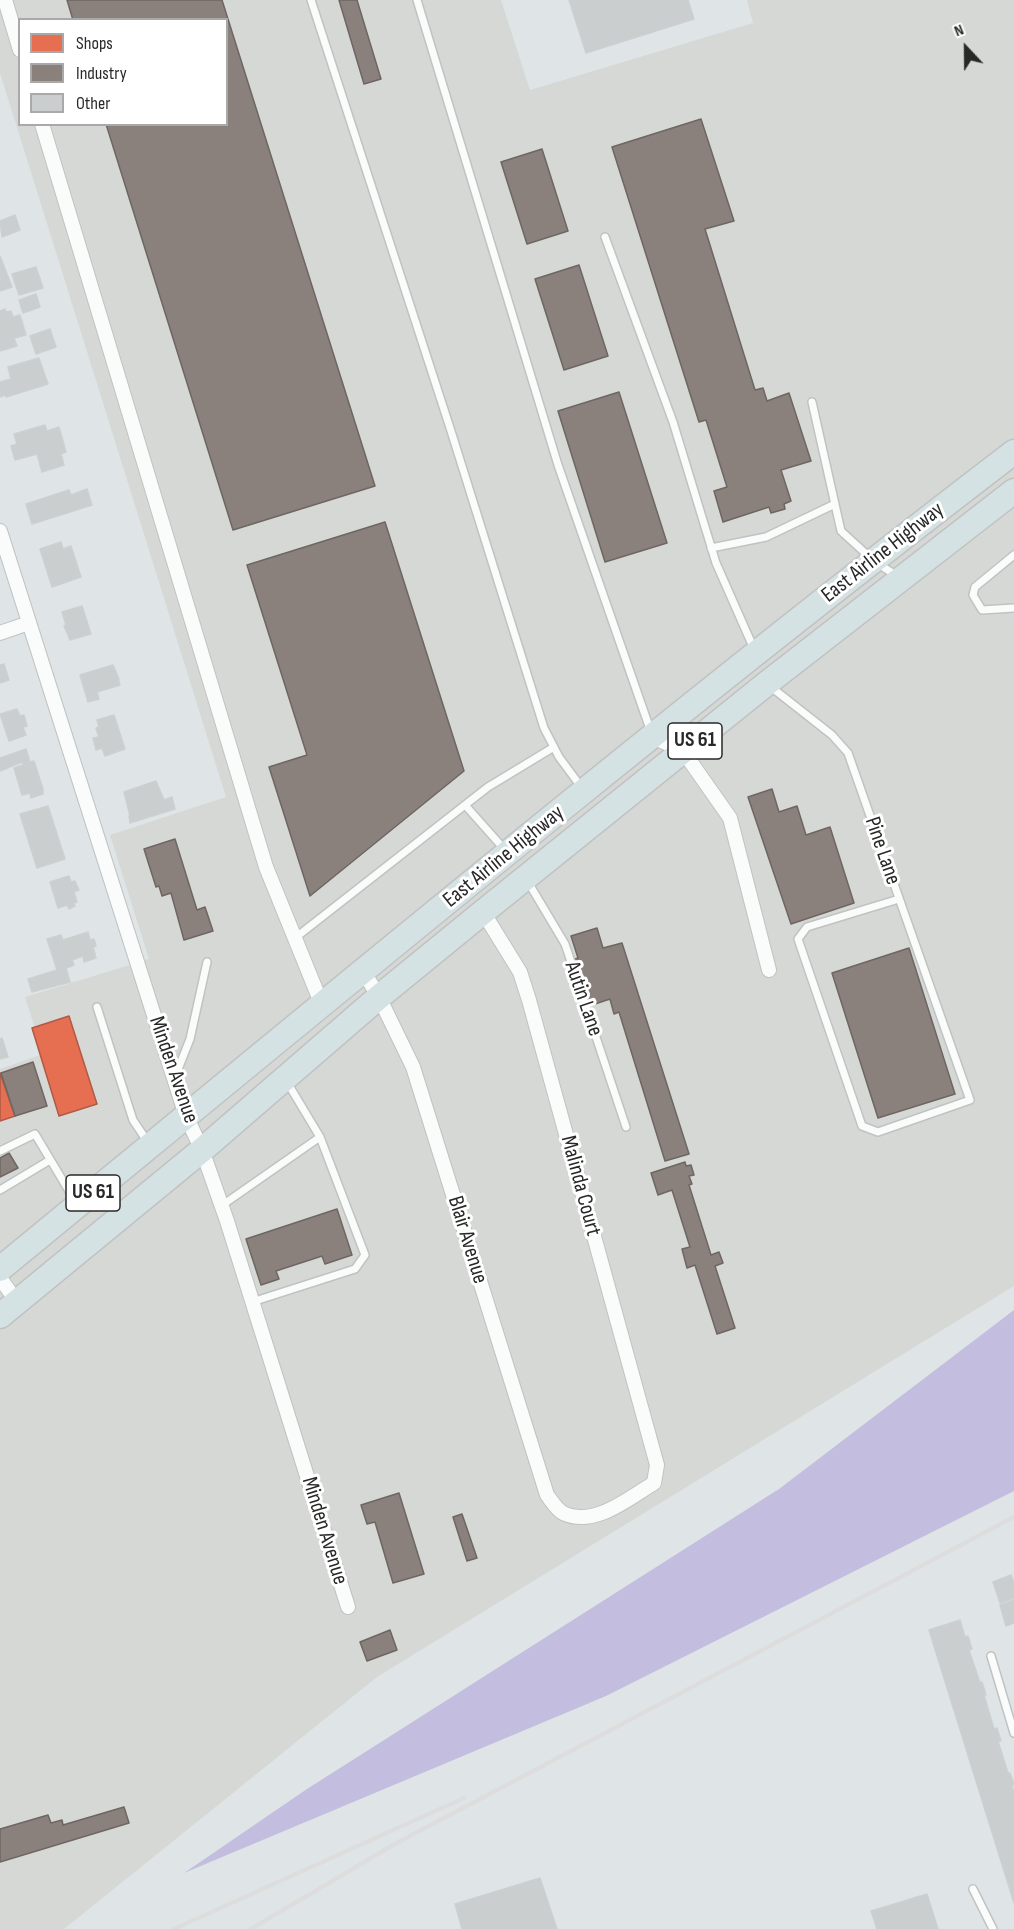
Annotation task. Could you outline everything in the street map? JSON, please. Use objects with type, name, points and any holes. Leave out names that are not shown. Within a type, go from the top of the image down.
[{"type":"highway","name":"East Airline Highway","points":[[0,1269],[756,653],[1014,452]]},
{"type":"highway","name":"East Airline Highway","points":[[9,1309],[202,1150],[379,997],[483,912],[766,684],[1014,491]]},
{"type":"street","points":[[4,0],[18,44]]},
{"type":"street","points":[[43,126],[266,867],[322,1005]]},
{"type":"street","name":"Minden Avenue","points":[[0,531],[174,1079],[221,1206],[348,1607]]},
{"type":"street","points":[[0,633],[29,623]]},
{"type":"street","points":[[653,737],[683,751],[730,818],[769,970]]},
{"type":"street","name":"Malinda Court","points":[[483,912],[520,972],[529,1000],[656,1468],[654,1483],[609,1511],[585,1517],[562,1512]]},
{"type":"street","name":"Blair Avenue","points":[[363,971],[379,997],[413,1067],[547,1495],[562,1512]]},
{"type":"street","points":[[0,1278],[9,1309]]},
{"type":"lane","points":[[311,0],[451,430],[544,728],[559,758],[585,792]]},
{"type":"lane","points":[[417,0],[558,465],[653,737]]},
{"type":"lane","points":[[604,237],[673,422],[716,563],[756,653]]},
{"type":"lane","points":[[812,402],[841,531],[874,561],[903,579]]},
{"type":"lane","points":[[711,548],[766,537],[835,504]]},
{"type":"lane","points":[[1014,555],[975,587],[974,595],[981,610],[1014,608]]},
{"type":"lane","name":"Pine Lane","points":[[766,684],[832,735],[848,753],[970,1100],[878,1132],[862,1126],[798,939],[807,927],[899,899]]},
{"type":"lane","points":[[295,938],[501,777],[554,747]]},
{"type":"lane","points":[[465,805],[508,854]]},
{"type":"lane","name":"Autin Lane","points":[[526,878],[565,944],[626,1127]]},
{"type":"lane","points":[[174,1079],[190,1039],[207,962]]},
{"type":"lane","points":[[97,1007],[133,1120],[150,1146]]},
{"type":"lane","points":[[252,1302],[355,1269],[364,1255],[320,1137],[285,1078]]},
{"type":"lane","points":[[0,1151],[35,1134],[77,1206]]},
{"type":"lane","points":[[221,1206],[320,1137]]},
{"type":"lane","points":[[0,1190],[50,1160]]},
{"type":"lane","points":[[991,1656],[1014,1733]]},
{"type":"lane","points":[[973,1889],[993,1929]]},
{"type":"shaded area","points":[[0,0],[501,0],[530,90],[753,23],[747,0],[1014,0],[1014,1286],[377,1677],[64,1929],[0,1929],[0,1069],[43,1054],[25,997],[149,959],[110,835],[226,797],[0,73]]},
{"type":"shaded area","points":[[1014,1310],[1014,1491],[606,1696],[184,1873],[307,1789],[779,1489]]},
{"type":"building: Shops","points":[[69,1016],[97,1104],[59,1116],[32,1028]]},
{"type":"building: Shops","points":[[0,1073],[15,1116],[0,1121]]},
{"type":"building: Industry","points":[[67,0],[222,0],[228,18],[72,18]]},
{"type":"building: Industry","points":[[339,0],[357,0],[381,79],[364,84]]},
{"type":"building: Industry","points":[[228,19],[375,486],[233,530],[107,126],[228,126]]},
{"type":"building: Industry","points":[[701,119],[734,221],[705,229],[755,390],[763,388],[767,401],[789,393],[811,461],[781,470],[791,501],[784,504],[785,509],[771,513],[769,507],[723,522],[714,491],[727,487],[706,420],[699,422],[612,147]]},
{"type":"building: Industry","points":[[542,149],[568,231],[527,244],[501,162]]},
{"type":"building: Industry","points":[[579,265],[608,356],[564,370],[535,279]]},
{"type":"building: Industry","points":[[619,392],[667,543],[605,562],[558,411]]},
{"type":"building: Industry","points":[[385,522],[464,771],[310,896],[269,767],[307,755],[247,565]]},
{"type":"building: Industry","points":[[772,789],[779,812],[797,806],[806,835],[830,827],[854,903],[791,924],[748,797]]},
{"type":"building: Industry","points":[[175,839],[197,910],[205,907],[213,931],[184,940],[171,893],[162,896],[159,886],[156,887],[144,849]]},
{"type":"building: Industry","points":[[597,928],[603,948],[622,943],[689,1154],[665,1161],[619,1012],[614,1014],[610,999],[589,1006],[575,959],[578,958],[571,936]]},
{"type":"building: Industry","points":[[909,948],[955,1094],[878,1118],[832,973]]},
{"type":"building: Industry","points":[[33,1062],[47,1106],[15,1116],[1,1073]]},
{"type":"building: Industry","points":[[9,1153],[18,1168],[0,1177],[0,1158]]},
{"type":"building: Industry","points":[[685,1162],[686,1166],[691,1165],[694,1175],[689,1176],[692,1184],[689,1185],[711,1255],[719,1252],[723,1263],[715,1266],[735,1328],[717,1334],[695,1265],[687,1268],[682,1249],[690,1247],[672,1190],[658,1195],[651,1173]]},
{"type":"building: Industry","points":[[337,1209],[352,1255],[325,1264],[322,1256],[276,1271],[279,1279],[261,1285],[246,1239]]},
{"type":"building: Industry","points":[[399,1493],[424,1574],[393,1583],[375,1522],[367,1524],[361,1505]]},
{"type":"building: Industry","points":[[462,1514],[477,1558],[467,1561],[453,1517]]},
{"type":"building: Industry","points":[[390,1630],[397,1650],[367,1661],[360,1642]]},
{"type":"building: Industry","points":[[124,1807],[129,1823],[0,1862],[0,1829],[48,1815],[51,1823],[62,1820],[63,1825]]},
{"type":"building: Other","points":[[569,0],[688,0],[694,19],[586,53]]},
{"type":"building: Other","points":[[15,215],[20,230],[2,237],[0,221]]},
{"type":"building: Other","points":[[0,256],[12,287],[0,291]]},
{"type":"building: Other","points":[[36,267],[43,288],[19,295],[12,274]]},
{"type":"building: Other","points":[[36,294],[40,307],[23,313],[19,300]]},
{"type":"building: Other","points":[[5,309],[6,312],[11,311],[13,317],[20,315],[26,335],[14,338],[17,346],[0,351],[0,311]]},
{"type":"building: Other","points":[[50,329],[56,347],[36,354],[30,336]]},
{"type":"building: Other","points":[[39,358],[48,384],[0,397],[0,382],[11,379],[8,367]]},
{"type":"building: Other","points":[[45,425],[47,431],[59,427],[66,452],[61,454],[64,465],[42,472],[37,454],[15,460],[11,446],[17,444],[14,434]]},
{"type":"building: Other","points":[[87,489],[92,505],[32,524],[26,504],[69,490],[71,495]]},
{"type":"building: Other","points":[[61,542],[63,549],[71,546],[81,577],[52,587],[40,549]]},
{"type":"building: Other","points":[[82,606],[91,634],[70,640],[64,626],[66,625],[62,612]]},
{"type":"building: Other","points":[[4,664],[9,680],[0,683],[0,665]]},
{"type":"building: Other","points":[[113,665],[120,685],[97,692],[99,699],[88,702],[80,675]]},
{"type":"building: Other","points":[[17,709],[20,716],[24,715],[27,726],[23,727],[26,735],[9,741],[0,714]]},
{"type":"building: Other","points":[[114,715],[125,749],[105,756],[102,748],[96,750],[93,738],[99,737],[96,728],[99,727],[97,720]]},
{"type":"building: Other","points":[[26,749],[30,762],[34,761],[43,789],[43,794],[31,798],[30,793],[22,795],[14,768],[23,765],[22,762],[0,771],[0,758]]},
{"type":"building: Other","points":[[156,781],[164,800],[172,797],[175,809],[130,823],[124,792]]},
{"type":"building: Other","points":[[48,806],[65,859],[37,868],[20,814]]},
{"type":"building: Other","points":[[69,876],[71,882],[75,881],[79,890],[74,892],[77,902],[69,909],[67,905],[58,908],[50,882]]},
{"type":"building: Other","points":[[88,932],[90,940],[94,939],[96,946],[93,947],[96,958],[84,962],[83,956],[72,960],[74,965],[66,968],[70,982],[32,992],[28,979],[57,970],[47,939],[61,935],[63,940]]},
{"type":"building: Other","points":[[2,1038],[8,1057],[0,1059],[0,1039]]},
{"type":"building: Other","points":[[1011,1575],[1014,1583],[1014,1598],[1000,1603],[993,1582]]},
{"type":"building: Other","points":[[1014,1600],[1014,1623],[1006,1626],[1000,1605]]},
{"type":"building: Other","points":[[960,1620],[965,1637],[968,1636],[972,1649],[969,1650],[980,1683],[982,1682],[994,1729],[997,1728],[1001,1741],[998,1741],[1008,1773],[1014,1784],[1012,1786],[1014,1793],[1014,1903],[929,1630]]},
{"type":"building: Other","points":[[540,1878],[557,1929],[462,1929],[455,1904]]},
{"type":"building: Other","points":[[927,1894],[938,1929],[877,1929],[871,1911]]},
{"type":"railway","points":[[251,1929],[393,1845],[1014,1517]]},
{"type":"railway","points":[[174,1929],[464,1798]]}]
